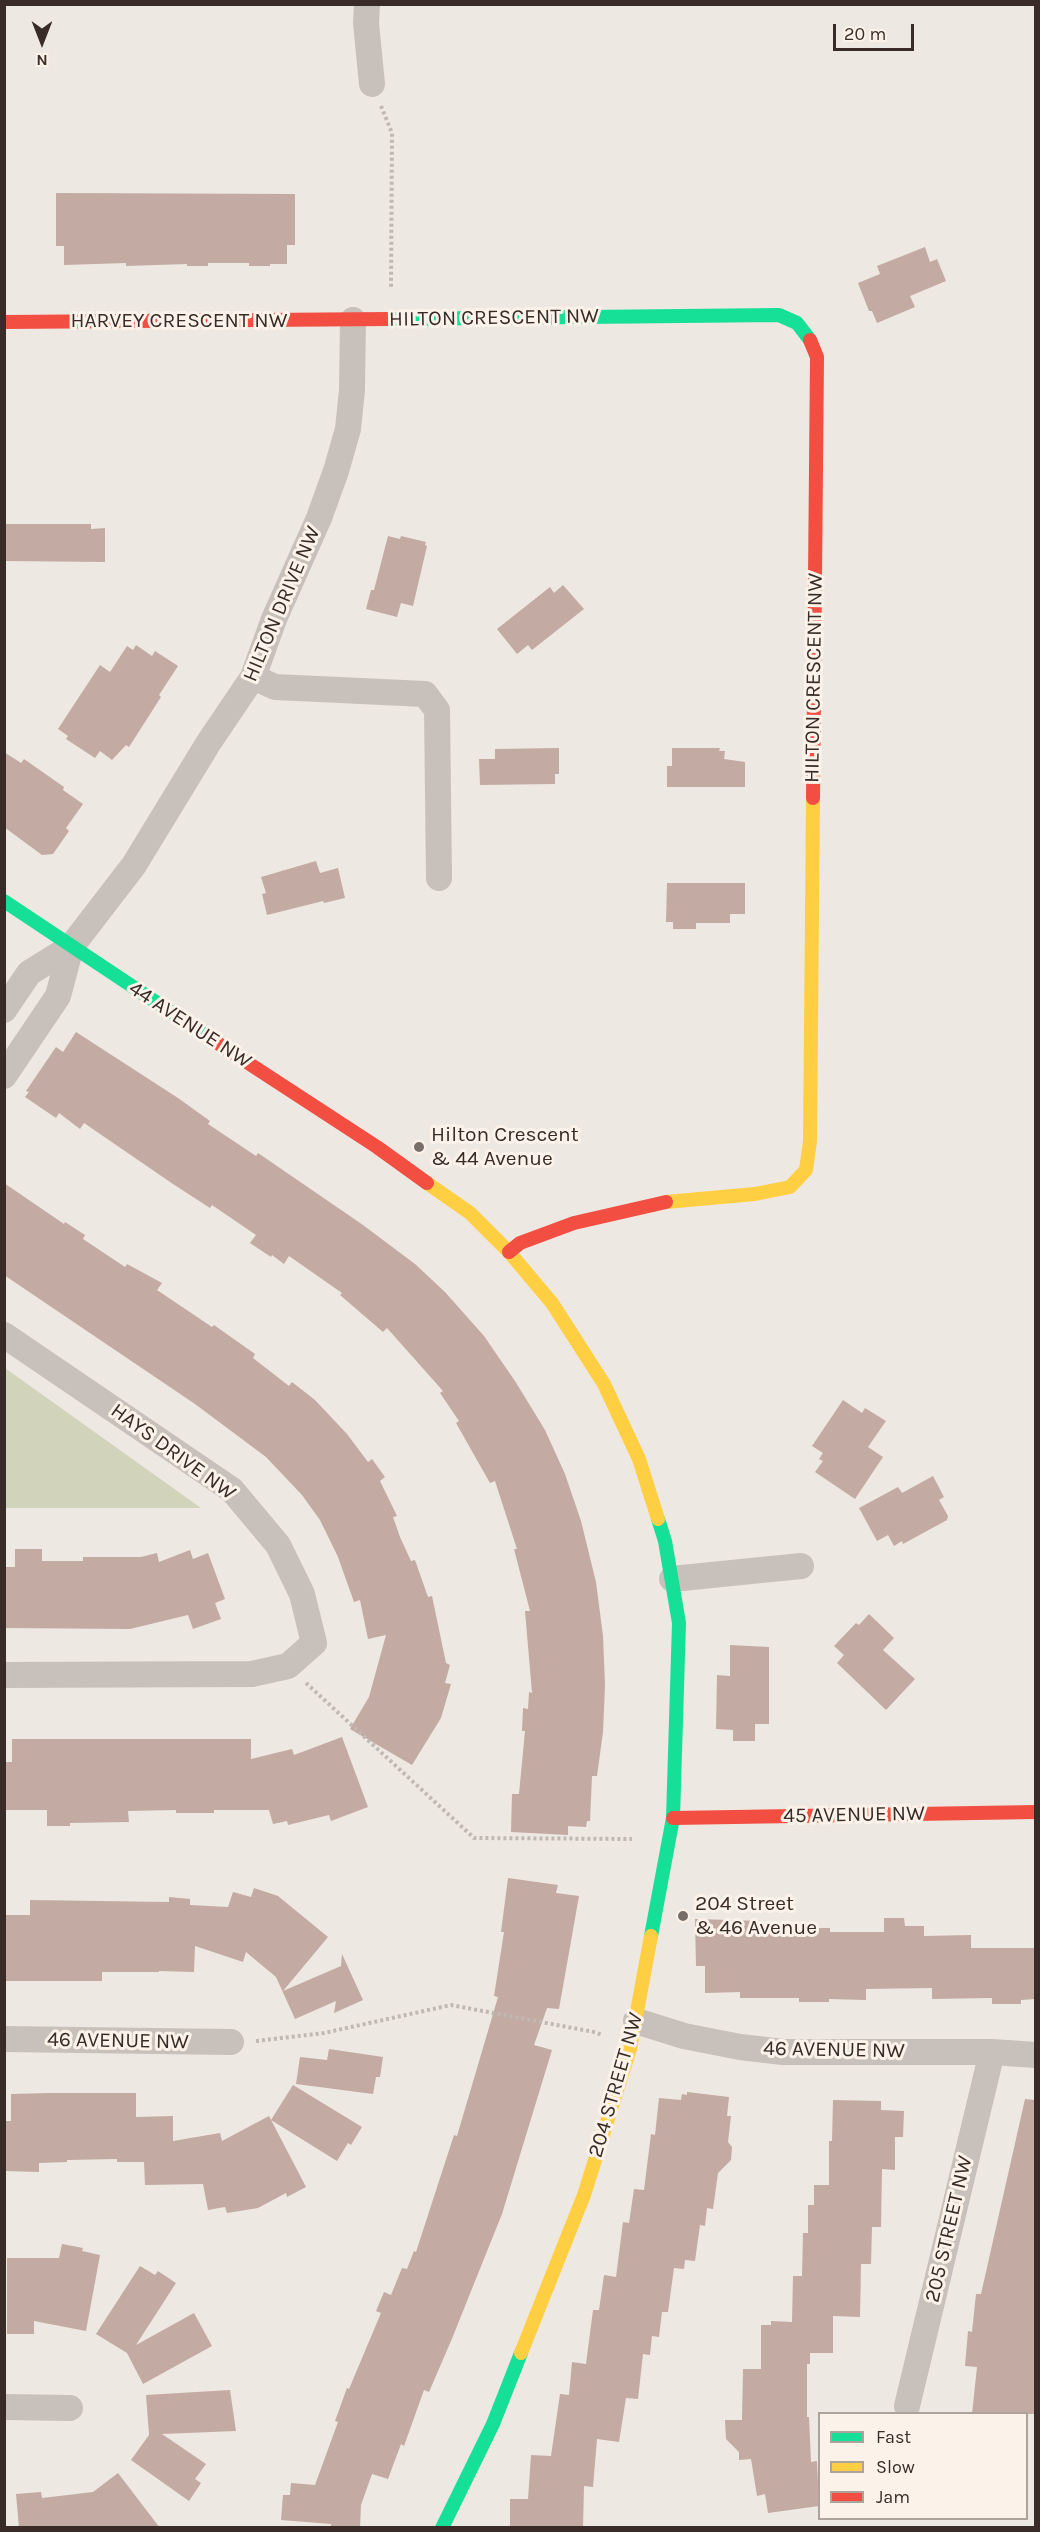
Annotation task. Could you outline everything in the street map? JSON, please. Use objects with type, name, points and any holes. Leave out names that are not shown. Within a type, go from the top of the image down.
[{"type":"street","points":[[367,4],[366,23],[372,84]]},
{"type":"street","name":"HILTON CRESCENT NW","points":[[353,320],[779,315],[797,323],[809,338],[817,357],[810,1141],[806,1170],[790,1187],[755,1194],[653,1203],[574,1223],[520,1243],[509,1252]]},
{"type":"street","name":"HARVEY CRESCENT NW","points":[[4,322],[353,320]]},
{"type":"street","name":"HILTON DRIVE NW","points":[[71,947],[134,865],[209,742],[254,677],[274,619],[319,518],[348,429],[353,320]]},
{"type":"street","points":[[254,677],[275,687],[425,694],[437,710],[439,878]]},
{"type":"street","name":"44 AVENUE NW","points":[[4,901],[377,1147]]},
{"type":"street","points":[[4,1010],[29,973],[71,947]]},
{"type":"street","points":[[4,1076],[58,996],[71,947]]},
{"type":"street","name":"204 STREET NW","points":[[377,1147],[470,1213],[509,1252],[552,1303],[604,1384],[639,1459],[665,1541],[679,1623],[673,1818],[630,2049],[584,2195],[493,2424],[442,2528]]},
{"type":"street","name":"HAYS DRIVE NW","points":[[4,1335],[232,1490],[278,1545],[303,1594],[314,1643],[288,1666],[252,1674],[4,1675]]},
{"type":"street","points":[[672,1579],[801,1566]]},
{"type":"street","name":"45 AVENUE NW","points":[[673,1818],[1035,1812]]},
{"type":"street","name":"46 AVENUE NW","points":[[636,2021],[684,2036],[740,2047],[783,2052],[992,2052],[1035,2055]]},
{"type":"street","name":"46 AVENUE NW","points":[[4,2039],[231,2042]]},
{"type":"street","name":"205 STREET NW","points":[[907,2406],[992,2052]]},
{"type":"street","points":[[4,2407],[70,2408]]},
{"type":"path","points":[[372,84],[392,133],[391,319]]},
{"type":"path","points":[[288,1666],[474,1838],[632,1839]]},
{"type":"path","points":[[231,2042],[285,2039],[324,2033],[451,2005],[594,2032],[630,2049]]},
{"type":"green space","points":[[5,1368],[201,1508],[5,1508]]},
{"type":"building","points":[[56,193],[295,194],[295,245],[287,245],[287,264],[270,264],[270,266],[249,266],[249,263],[208,263],[208,266],[187,266],[187,264],[126,266],[126,263],[64,265],[64,246],[56,246]]},
{"type":"building","points":[[925,247],[930,262],[937,259],[946,281],[910,296],[915,307],[877,323],[872,311],[869,311],[858,283],[880,274],[877,266]]},
{"type":"building","points":[[4,524],[91,524],[91,529],[105,528],[105,562],[4,561]]},
{"type":"building","points":[[388,536],[400,539],[401,536],[426,542],[427,546],[413,606],[401,603],[397,617],[366,609],[371,590],[374,590]]},
{"type":"building","points":[[563,585],[584,609],[532,650],[528,645],[517,654],[497,629],[550,587],[554,593]]},
{"type":"building","points":[[136,645],[152,656],[155,651],[178,666],[129,747],[126,745],[112,760],[100,751],[95,758],[66,739],[68,736],[58,729],[100,665],[110,672],[127,646],[133,650]]},
{"type":"building","points":[[559,748],[559,774],[555,774],[555,784],[480,785],[479,759],[495,759],[495,749]]},
{"type":"building","points":[[672,748],[720,748],[719,751],[725,751],[724,759],[745,762],[745,787],[667,787],[667,766],[672,766]]},
{"type":"building","points":[[4,752],[21,763],[24,759],[64,787],[63,790],[83,804],[66,828],[69,831],[53,854],[42,855],[4,827]]},
{"type":"building","points":[[316,861],[320,873],[338,868],[345,898],[267,915],[262,894],[266,893],[261,877]]},
{"type":"building","points":[[667,883],[745,883],[745,914],[730,914],[730,923],[696,923],[696,929],[673,929],[673,922],[666,922]]},
{"type":"building","points":[[76,1032],[178,1098],[210,1121],[208,1124],[256,1156],[258,1153],[363,1225],[415,1264],[445,1292],[484,1336],[515,1381],[545,1430],[565,1474],[581,1521],[596,1582],[603,1636],[605,1685],[603,1732],[597,1776],[592,1776],[590,1821],[587,1821],[586,1827],[568,1826],[568,1835],[511,1832],[512,1794],[519,1794],[525,1731],[522,1731],[523,1708],[528,1709],[529,1692],[532,1693],[525,1611],[530,1611],[514,1549],[517,1549],[495,1481],[490,1483],[456,1423],[459,1421],[440,1393],[443,1391],[387,1328],[383,1332],[340,1295],[342,1293],[289,1256],[284,1264],[272,1255],[271,1257],[250,1243],[256,1235],[212,1205],[210,1208],[173,1184],[84,1123],[80,1129],[59,1113],[56,1118],[25,1097],[29,1092],[26,1091],[56,1047],[63,1052]]},
{"type":"building","points":[[4,1183],[64,1224],[65,1222],[85,1235],[83,1239],[125,1267],[127,1264],[162,1283],[157,1290],[212,1327],[214,1325],[255,1354],[253,1358],[289,1386],[292,1382],[315,1400],[347,1434],[368,1462],[372,1459],[385,1477],[380,1481],[397,1516],[393,1517],[400,1537],[411,1561],[415,1560],[428,1597],[432,1596],[446,1663],[450,1665],[445,1683],[451,1684],[441,1718],[412,1765],[350,1729],[369,1697],[386,1635],[368,1639],[360,1600],[354,1602],[338,1557],[320,1520],[302,1495],[266,1457],[195,1404],[4,1275]]},
{"type":"building","points":[[843,1400],[862,1413],[865,1408],[886,1421],[868,1447],[883,1457],[855,1499],[815,1472],[823,1461],[819,1459],[823,1453],[812,1446]]},
{"type":"building","points":[[933,1476],[944,1497],[939,1500],[948,1516],[947,1520],[903,1544],[902,1541],[894,1546],[888,1535],[877,1541],[859,1508],[898,1487],[902,1493]]},
{"type":"building","points":[[15,1549],[42,1549],[42,1561],[83,1561],[83,1557],[141,1557],[157,1553],[159,1562],[190,1550],[193,1559],[208,1553],[225,1599],[215,1603],[221,1619],[193,1629],[188,1615],[130,1629],[4,1628],[4,1567],[15,1567]]},
{"type":"building","points":[[869,1614],[894,1638],[883,1650],[915,1679],[886,1710],[837,1663],[844,1655],[834,1646],[856,1623],[859,1625]]},
{"type":"building","points":[[730,1645],[769,1647],[769,1724],[755,1724],[755,1741],[733,1741],[733,1730],[716,1729],[717,1675],[730,1676]]},
{"type":"building","points":[[342,1737],[368,1807],[331,1821],[329,1815],[288,1825],[287,1821],[273,1824],[269,1810],[176,1813],[176,1810],[128,1811],[129,1822],[70,1823],[70,1826],[47,1826],[47,1810],[5,1810],[5,1762],[12,1762],[12,1739],[251,1739],[251,1759],[292,1749],[294,1755]]},
{"type":"building","points":[[508,1878],[558,1885],[556,1893],[579,1896],[559,2009],[547,2008],[534,2045],[552,2050],[502,2214],[451,2341],[429,2392],[424,2390],[404,2446],[401,2444],[388,2479],[372,2474],[361,2505],[360,2528],[331,2528],[331,2524],[281,2520],[283,2495],[290,2495],[291,2483],[315,2485],[338,2422],[335,2421],[347,2388],[349,2389],[381,2313],[376,2311],[384,2292],[391,2295],[402,2268],[407,2269],[414,2251],[416,2252],[454,2135],[457,2136],[498,1997],[494,1996],[504,1932],[501,1932]]},
{"type":"building","points":[[254,1888],[278,1896],[328,1937],[283,1991],[341,1966],[342,1954],[363,2000],[334,2013],[336,2001],[295,2019],[276,1977],[246,1952],[243,1962],[195,1946],[194,1972],[102,1972],[102,1981],[4,1981],[4,1915],[30,1915],[30,1900],[169,1902],[169,1897],[190,1899],[190,1905],[228,1907],[233,1892],[251,1897]]},
{"type":"building","points":[[884,1918],[904,1918],[905,1926],[924,1926],[924,1936],[971,1935],[971,1948],[1035,1948],[1035,1999],[1021,2000],[1021,2004],[992,2004],[992,1998],[932,1999],[932,1988],[866,1989],[866,2000],[829,1999],[829,2002],[799,2002],[799,1998],[740,1998],[740,1992],[705,1993],[705,1966],[696,1966],[695,1919],[762,1921],[762,1928],[830,1928],[830,1932],[884,1932]]},
{"type":"building","points":[[329,2049],[383,2057],[380,2077],[376,2077],[373,2094],[296,2084],[300,2057],[327,2060]]},
{"type":"building","points":[[293,2085],[362,2127],[351,2145],[348,2143],[337,2161],[271,2120]]},
{"type":"building","points":[[687,2092],[729,2097],[727,2116],[731,2116],[728,2142],[732,2147],[731,2160],[718,2173],[713,2209],[707,2208],[705,2226],[700,2225],[695,2261],[685,2260],[684,2269],[674,2268],[668,2312],[662,2312],[659,2337],[652,2336],[650,2355],[643,2354],[638,2399],[626,2398],[619,2442],[597,2439],[593,2487],[584,2486],[583,2528],[510,2526],[510,2499],[528,2499],[531,2455],[551,2456],[560,2394],[569,2395],[572,2362],[586,2364],[593,2310],[599,2310],[604,2275],[616,2277],[623,2222],[629,2223],[634,2189],[644,2190],[651,2134],[655,2135],[659,2098],[681,2100],[682,2094],[687,2095]]},
{"type":"building","points":[[136,2093],[136,2117],[173,2116],[173,2141],[220,2133],[222,2141],[269,2116],[306,2187],[287,2197],[286,2193],[258,2208],[227,2213],[225,2207],[208,2210],[203,2184],[145,2185],[144,2162],[117,2162],[117,2159],[67,2160],[67,2162],[39,2163],[39,2172],[4,2171],[4,2121],[11,2121],[11,2094]]},
{"type":"building","points":[[1025,2099],[1035,2100],[1035,2414],[972,2412],[977,2367],[965,2366],[968,2331],[972,2332],[976,2294],[981,2294]]},
{"type":"building","points":[[833,2100],[881,2101],[881,2110],[904,2111],[903,2137],[895,2137],[895,2170],[882,2169],[881,2227],[872,2227],[871,2264],[861,2264],[860,2317],[833,2316],[833,2353],[810,2353],[810,2364],[807,2364],[807,2417],[809,2417],[811,2462],[817,2461],[818,2506],[768,2513],[765,2494],[757,2496],[751,2459],[739,2460],[739,2452],[726,2439],[725,2420],[742,2420],[743,2369],[761,2369],[761,2325],[771,2325],[771,2321],[792,2322],[793,2276],[802,2276],[803,2233],[808,2233],[808,2205],[814,2205],[814,2185],[829,2185],[829,2141],[832,2141]]},
{"type":"building","points":[[62,2244],[83,2248],[82,2251],[100,2255],[86,2331],[34,2321],[34,2334],[7,2334],[7,2258],[59,2258]]},
{"type":"building","points":[[140,2266],[155,2275],[158,2271],[176,2283],[136,2345],[194,2313],[212,2346],[143,2384],[127,2353],[96,2334]]},
{"type":"building","points":[[230,2390],[236,2431],[162,2434],[206,2464],[195,2479],[201,2483],[189,2501],[131,2460],[149,2435],[146,2395]]},
{"type":"building","points":[[118,2473],[160,2528],[19,2528],[16,2494],[41,2492],[42,2498],[93,2492]]},
{"type":"traffic: fast","points":[[389,319],[779,315],[797,323],[810,340]]},
{"type":"traffic: fast","points":[[4,901],[216,1042]]},
{"type":"traffic: fast","points":[[651,1936],[673,1818],[679,1623],[665,1541],[658,1519]]},
{"type":"traffic: fast","points":[[442,2528],[493,2424],[521,2353]]},
{"type":"traffic: slow","points":[[666,1202],[755,1194],[790,1187],[806,1170],[810,1141],[813,798]]},
{"type":"traffic: slow","points":[[427,1183],[470,1213],[509,1252],[552,1303],[604,1384],[639,1459],[658,1519]]},
{"type":"traffic: slow","points":[[521,2353],[584,2195],[630,2049],[651,1936]]},
{"type":"traffic: jam","points":[[4,322],[389,319]]},
{"type":"traffic: jam","points":[[810,340],[817,357],[813,798]]},
{"type":"traffic: jam","points":[[216,1042],[377,1147],[427,1183]]},
{"type":"traffic: jam","points":[[509,1252],[520,1243],[574,1223],[666,1202]]},
{"type":"traffic: jam","points":[[673,1818],[1036,1812]]},
{"type":"place","name":"Hilton Crescent & 44 Avenue","points":[[419,1147]]},
{"type":"place","name":"204 Street & 46 Avenue","points":[[683,1916]]}]
